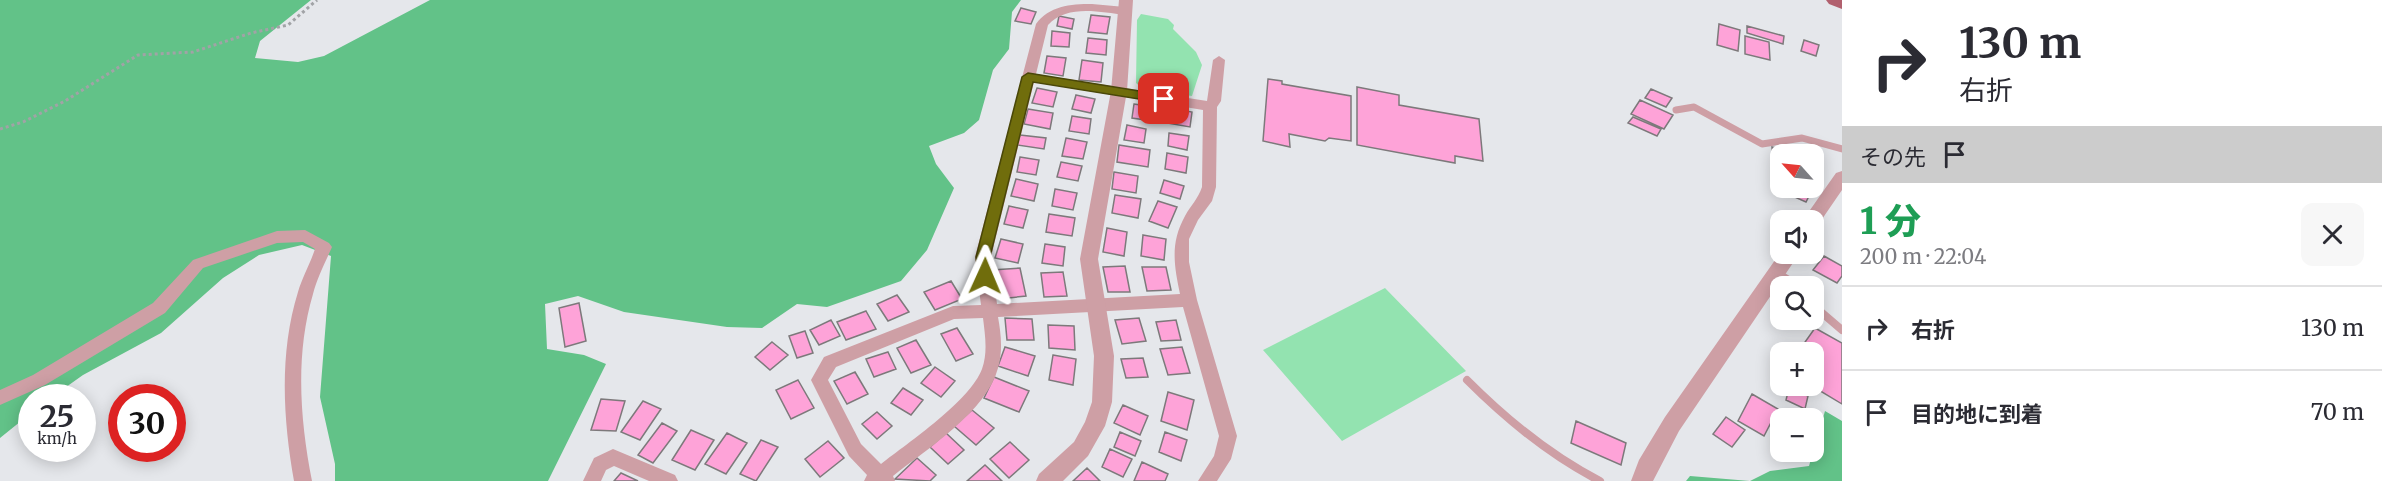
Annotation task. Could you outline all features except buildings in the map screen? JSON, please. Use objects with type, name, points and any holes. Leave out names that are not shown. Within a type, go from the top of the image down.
[{"type":"main road","points":[[1835,0],[1842,3]]},
{"type":"street","points":[[1047,481],[1080,450],[1096,420],[1107,380],[1105,347],[1096,304],[1089,258],[1119,91],[1126,6],[1074,7],[1047,15],[1042,24],[983,257],[990,312],[994,346],[990,369],[977,394],[880,479],[855,450],[819,380],[830,362],[953,313],[990,312],[1096,304],[1189,300]]},
{"type":"street","points":[[1207,481],[1222,459],[1228,436],[1189,300],[1181,262],[1182,239],[1192,217],[1205,201],[1209,187],[1210,106],[1214,101],[1219,60]]},
{"type":"street","points":[[1028,77],[1210,106]]},
{"type":"street","points":[[1819,210],[1842,177]]},
{"type":"street","points":[[0,398],[39,380],[159,308],[198,264],[277,237],[305,236],[324,246],[305,295],[295,355],[294,443],[303,481]]},
{"type":"street","points":[[1642,481],[1647,466],[1672,424],[1783,264]]},
{"type":"street","points":[[592,481],[600,464],[613,456],[669,481]]},
{"type":"lane","points":[[1676,110],[1695,107],[1762,144],[1788,138],[1802,138],[1842,148]]},
{"type":"lane","points":[[1777,273],[1782,276]]},
{"type":"lane","points":[[1824,315],[1842,330]]},
{"type":"lane","points":[[1467,380],[1496,410],[1531,439],[1600,481]]},
{"type":"path","points":[[0,129],[23,122],[65,101],[138,56],[193,52],[251,33],[288,25],[317,0]]},
{"type":"green space","points":[[0,0],[311,0],[260,41],[255,58],[298,62],[324,56],[430,0],[1021,0],[1012,12],[1009,49],[993,70],[979,120],[964,133],[929,146],[936,164],[954,188],[927,250],[901,281],[827,307],[797,304],[762,328],[727,327],[624,312],[578,296],[545,304],[547,349],[584,355],[606,364],[548,481],[335,481],[335,464],[320,397],[331,256],[302,245],[259,255],[223,278],[161,333],[70,384],[18,384],[18,423],[0,438]]},
{"type":"green space","points":[[1141,14],[1168,19],[1174,25],[1173,29],[1196,52],[1202,65],[1192,96],[1143,89],[1136,83],[1137,20]]},
{"type":"green space","points":[[1385,288],[1466,371],[1342,441],[1263,350]]},
{"type":"green space","points":[[1825,411],[1842,421],[1842,481],[1750,481],[1770,471],[1809,466],[1810,462],[1824,462]]},
{"type":"green space","points":[[1690,476],[1750,481],[1686,481]]},
{"type":"route","points":[[985,276],[983,257],[1028,77],[1164,99]]}]
